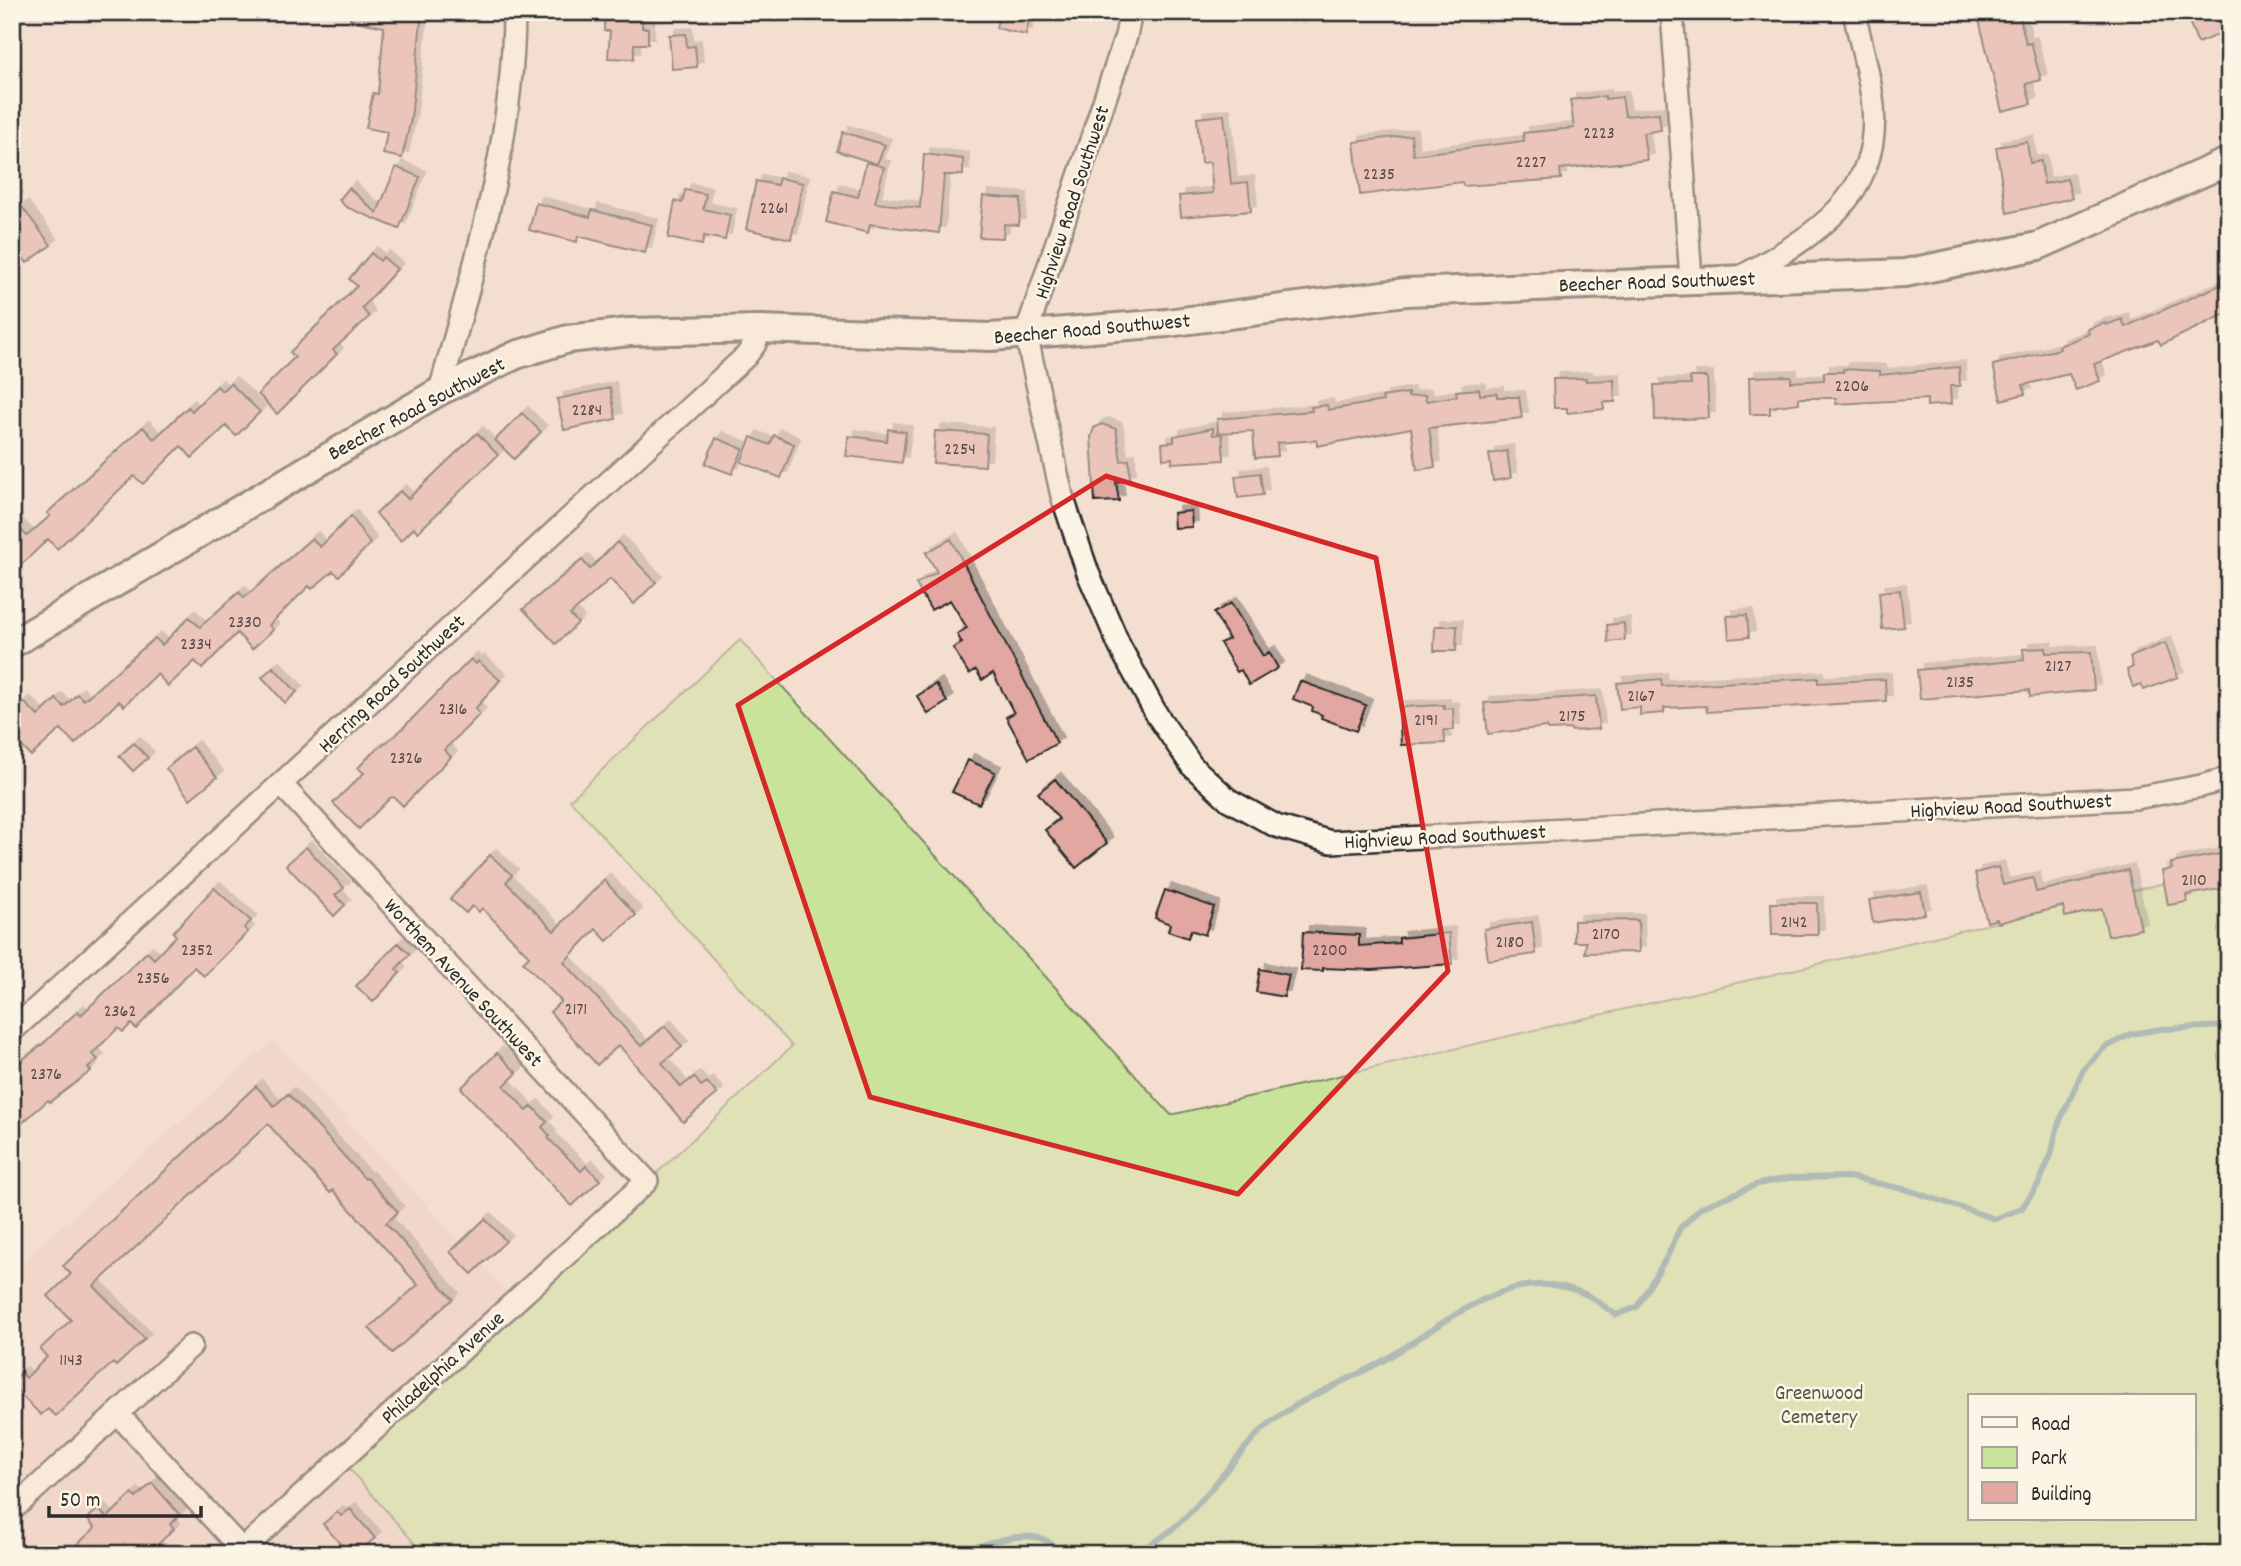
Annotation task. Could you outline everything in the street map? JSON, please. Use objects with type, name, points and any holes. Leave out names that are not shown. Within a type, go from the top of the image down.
[{"type":"street","points":[[440,391],[498,178],[509,99],[514,12]]},
{"type":"street","name":"Highview Road Southwest","points":[[1131,12],[1122,48],[1026,334],[1062,496],[1087,573],[1120,647],[1157,715],[1192,766],[1229,800],[1276,826],[1331,842],[2136,798],[2202,786],[2229,778]]},
{"type":"street","points":[[1672,12],[1691,279]]},
{"type":"street","points":[[1739,278],[1801,243],[1825,225],[1849,198],[1866,164],[1873,129],[1873,98],[1854,12]]},
{"type":"street","name":"Beecher Road Southwest","points":[[12,644],[440,391],[516,355],[568,339],[629,332],[761,329],[991,337],[1167,323],[1406,292],[1691,279],[1905,273],[2038,246],[2229,161]]},
{"type":"street","name":"Herring Road Southwest","points":[[12,1031],[746,356],[761,329]]},
{"type":"street","name":"Worthem Avenue Southwest","points":[[281,784],[647,1181]]},
{"type":"street","name":"Philadelphia Avenue","points":[[240,1552],[647,1181]]},
{"type":"street","points":[[12,1510],[191,1346]]},
{"type":"street","points":[[118,1414],[240,1552]]},
{"type":"highlighted area","points":[[1106,476],[1376,558],[1448,971],[1238,1194],[870,1097],[738,705]]},
{"type":"shaded area","points":[[273,1040],[518,1304],[346,1465],[424,1554],[12,1554],[12,1270]]},
{"type":"green space","name":"Greenwood Cemetery","points":[[740,640],[1171,1115],[2229,868],[2229,1554],[424,1554],[346,1465],[792,1046],[570,800]]},
{"type":"building","points":[[350,12],[403,12],[402,18],[421,20],[411,119],[402,158],[383,154],[387,132],[366,128],[373,93],[378,94],[384,27],[350,20]]},
{"type":"building","points":[[605,12],[643,12],[642,28],[648,28],[648,44],[634,44],[634,59],[608,58],[610,31],[604,31]]},
{"type":"building","points":[[1000,12],[1031,12],[1026,35],[996,28]]},
{"type":"building","points":[[1977,12],[2019,12],[2026,44],[2031,43],[2041,80],[2026,84],[2031,104],[2002,111]]},
{"type":"building","points":[[2185,12],[2229,12],[2229,30],[2198,43]]},
{"type":"building","points":[[686,34],[687,47],[695,46],[697,67],[672,69],[669,35]]},
{"type":"building","points":[[1605,96],[1605,99],[1622,97],[1625,116],[1659,113],[1661,130],[1643,133],[1647,160],[1560,169],[1561,179],[1463,186],[1462,182],[1360,195],[1354,142],[1411,135],[1413,155],[1524,141],[1523,133],[1574,128],[1570,100]]},
{"type":"building","points":[[1224,115],[1231,184],[1248,182],[1251,211],[1181,217],[1179,196],[1213,193],[1210,162],[1201,163],[1197,118]]},
{"type":"building","points":[[843,132],[885,145],[877,164],[837,151]]},
{"type":"building","points":[[2027,142],[2030,163],[2041,161],[2044,184],[2067,179],[2072,198],[2007,213],[1996,147]]},
{"type":"building","points":[[924,154],[963,159],[963,175],[944,175],[939,233],[870,224],[868,233],[826,222],[834,191],[858,197],[866,162],[884,167],[875,203],[920,208]]},
{"type":"building","points":[[396,167],[420,177],[399,229],[346,207],[339,200],[349,188],[377,213]]},
{"type":"building","points":[[779,178],[803,183],[791,239],[746,229],[756,181],[777,185]]},
{"type":"building","points":[[685,190],[706,194],[703,209],[730,215],[725,240],[704,236],[702,245],[668,238],[675,201],[682,203]]},
{"type":"building","points":[[983,196],[1021,199],[1019,225],[1004,224],[1003,238],[979,237]]},
{"type":"building","points":[[536,203],[590,217],[592,210],[652,225],[645,253],[578,236],[577,242],[529,230]]},
{"type":"building","points":[[22,207],[51,245],[27,263],[12,243],[12,215]]},
{"type":"building","points":[[371,253],[380,261],[383,257],[397,269],[362,308],[369,317],[333,350],[337,354],[277,414],[258,394],[295,357],[290,352],[357,286],[349,279]]},
{"type":"building","points":[[2229,281],[2229,312],[2161,345],[2158,340],[2094,364],[2100,381],[2076,390],[2069,374],[2023,385],[2025,394],[2001,400],[1993,365],[2060,349],[2059,346],[2089,334],[2088,329],[2105,323],[2106,325],[2122,319],[2125,327]]},
{"type":"building","points":[[1959,367],[1960,386],[1950,386],[1951,404],[1927,406],[1927,399],[1836,404],[1836,398],[1799,398],[1799,403],[1770,407],[1770,414],[1750,414],[1749,377],[1791,376],[1791,382],[1824,380],[1824,372],[1843,372],[1843,369],[1880,371],[1880,375]]},
{"type":"building","points":[[1690,377],[1707,377],[1709,418],[1655,420],[1654,385],[1691,384]]},
{"type":"building","points":[[1586,378],[1586,381],[1614,380],[1615,402],[1603,402],[1604,409],[1567,413],[1567,408],[1554,408],[1553,379]]},
{"type":"building","points":[[230,383],[260,412],[236,436],[226,426],[192,458],[181,446],[143,484],[134,476],[57,549],[48,539],[12,574],[12,521],[27,536],[50,516],[47,513],[143,427],[154,439],[188,407],[192,411],[217,386],[222,391]]},
{"type":"building","points":[[610,388],[616,419],[564,430],[557,399]]},
{"type":"building","points":[[1479,389],[1480,395],[1497,393],[1497,397],[1519,397],[1522,418],[1429,428],[1435,467],[1417,470],[1411,428],[1317,446],[1317,440],[1277,443],[1278,456],[1255,458],[1253,431],[1218,433],[1217,419],[1312,411],[1311,407],[1327,405],[1328,410],[1383,401],[1382,397],[1408,393],[1408,397],[1425,395],[1426,401],[1457,396],[1456,391]]},
{"type":"building","points":[[522,413],[541,432],[514,459],[495,440]]},
{"type":"building","points":[[1102,424],[1116,429],[1121,461],[1129,460],[1130,479],[1116,482],[1119,501],[1095,502],[1091,437],[1094,428]]},
{"type":"building","points":[[1213,428],[1213,435],[1222,434],[1224,460],[1172,463],[1172,458],[1163,459],[1162,443],[1174,442],[1174,436]]},
{"type":"building","points":[[888,429],[906,432],[902,463],[846,456],[849,436],[887,441]]},
{"type":"building","points":[[935,431],[987,434],[985,466],[933,463]]},
{"type":"building","points":[[477,433],[498,455],[418,532],[414,528],[401,541],[376,514],[400,491],[408,499]]},
{"type":"building","points":[[774,435],[794,444],[781,478],[741,462],[751,437],[770,445]]},
{"type":"building","points":[[716,438],[743,449],[732,474],[705,464]]},
{"type":"building","points":[[1507,451],[1511,478],[1493,481],[1489,454]]},
{"type":"building","points":[[1260,473],[1263,495],[1238,498],[1235,476]]},
{"type":"building","points":[[1191,511],[1192,527],[1174,528],[1173,513]]},
{"type":"building","points":[[351,516],[370,544],[339,576],[333,571],[312,589],[309,586],[269,625],[273,630],[252,649],[237,633],[202,669],[195,661],[168,686],[157,674],[124,706],[119,701],[75,744],[61,729],[31,756],[12,736],[12,712],[24,702],[38,716],[56,699],[64,707],[77,694],[84,700],[155,638],[162,645],[189,617],[200,627],[239,592],[244,598],[312,538],[320,547]]},
{"type":"building","points":[[951,539],[1057,743],[1029,759],[1006,717],[1014,713],[993,673],[982,680],[976,670],[969,674],[953,648],[962,643],[957,634],[967,628],[950,600],[931,610],[916,584],[937,572],[926,553]]},
{"type":"building","points":[[617,542],[656,582],[634,604],[610,579],[570,615],[578,623],[556,644],[523,609],[582,560],[590,569]]},
{"type":"building","points":[[1900,590],[1904,627],[1882,629],[1879,592]]},
{"type":"building","points":[[1231,603],[1263,656],[1269,652],[1278,668],[1249,685],[1241,670],[1237,672],[1220,643],[1229,639],[1214,613]]},
{"type":"building","points":[[1747,615],[1749,637],[1729,639],[1727,616]]},
{"type":"building","points":[[1624,623],[1625,640],[1608,642],[1607,625]]},
{"type":"building","points":[[1435,626],[1457,626],[1456,651],[1434,651]]},
{"type":"building","points":[[2165,643],[2178,677],[2144,690],[2141,684],[2133,687],[2127,670],[2133,667],[2130,657]]},
{"type":"building","points":[[2046,648],[2046,653],[2091,652],[2094,690],[2030,697],[2029,690],[1920,699],[1917,670],[2024,660],[2023,649]]},
{"type":"building","points":[[471,659],[476,664],[478,661],[500,680],[475,709],[480,714],[444,750],[451,757],[403,806],[394,797],[390,798],[359,829],[333,803],[364,773],[358,768],[373,752],[396,735]]},
{"type":"building","points":[[273,667],[297,692],[285,703],[262,677]]},
{"type":"building","points":[[1818,678],[1818,683],[1885,679],[1886,701],[1707,712],[1706,706],[1664,708],[1664,713],[1640,715],[1640,707],[1620,709],[1617,683],[1661,679],[1662,686]]},
{"type":"building","points":[[1300,681],[1366,705],[1356,731],[1321,718],[1322,715],[1312,711],[1313,707],[1293,699]]},
{"type":"building","points":[[936,684],[947,702],[928,714],[917,696]]},
{"type":"building","points":[[1596,696],[1599,729],[1572,731],[1548,730],[1547,727],[1488,734],[1484,703]]},
{"type":"building","points":[[1444,705],[1444,709],[1453,708],[1454,730],[1444,730],[1445,743],[1401,745],[1399,707]]},
{"type":"building","points":[[134,743],[148,758],[133,771],[119,756]]},
{"type":"building","points":[[192,747],[217,777],[190,799],[166,769]]},
{"type":"building","points":[[968,760],[995,772],[979,804],[952,792]]},
{"type":"building","points":[[1055,779],[1107,843],[1076,868],[1045,830],[1059,819],[1038,793]]},
{"type":"building","points":[[306,847],[344,888],[335,895],[345,905],[334,916],[286,865]]},
{"type":"building","points":[[2220,854],[2226,888],[2186,895],[2187,902],[2168,905],[2162,871],[2172,869],[2171,863]]},
{"type":"building","points":[[490,855],[512,875],[506,882],[554,931],[604,880],[636,915],[607,941],[596,929],[564,962],[641,1046],[665,1026],[682,1047],[662,1063],[681,1087],[694,1077],[701,1086],[707,1082],[717,1094],[683,1122],[619,1045],[597,1065],[550,1012],[561,1001],[523,962],[529,956],[482,908],[479,912],[472,906],[466,913],[450,899]]},
{"type":"building","points":[[1998,867],[2003,885],[2033,878],[2036,892],[2128,870],[2141,929],[2108,936],[2102,909],[2065,917],[2063,906],[1998,923],[1997,919],[1987,922],[1975,873]]},
{"type":"building","points":[[214,888],[251,921],[244,928],[248,932],[204,976],[194,967],[136,1029],[131,1024],[123,1032],[118,1028],[92,1054],[98,1060],[88,1068],[91,1071],[50,1102],[48,1100],[12,1132],[12,1068],[78,1011],[81,1015],[147,952],[154,959],[176,936],[173,932]]},
{"type":"building","points":[[1165,890],[1214,907],[1205,935],[1191,930],[1188,938],[1168,931],[1170,924],[1155,918]]},
{"type":"building","points":[[1921,892],[1925,914],[1873,923],[1869,900]]},
{"type":"building","points":[[1771,903],[1817,903],[1818,935],[1772,935]]},
{"type":"building","points":[[1638,920],[1639,952],[1585,953],[1586,942],[1574,942],[1574,921]]},
{"type":"building","points":[[1532,922],[1536,954],[1488,960],[1484,929]]},
{"type":"building","points":[[1303,932],[1359,935],[1359,946],[1399,943],[1399,938],[1449,933],[1452,964],[1372,970],[1301,970]]},
{"type":"building","points":[[398,943],[410,954],[396,969],[400,973],[373,1002],[356,986]]},
{"type":"building","points":[[1260,969],[1289,975],[1284,997],[1256,992]]},
{"type":"building","points":[[497,1053],[517,1073],[504,1086],[527,1111],[532,1106],[547,1122],[542,1127],[550,1136],[548,1138],[581,1171],[586,1166],[600,1180],[572,1206],[461,1088]]},
{"type":"building","points":[[256,1086],[274,1106],[288,1094],[365,1179],[367,1178],[398,1212],[386,1223],[453,1299],[392,1353],[369,1328],[418,1285],[333,1190],[330,1193],[268,1124],[94,1286],[145,1339],[116,1366],[113,1363],[56,1416],[48,1409],[41,1415],[12,1386],[12,1382],[21,1373],[26,1378],[47,1357],[40,1349],[71,1320],[48,1296],[71,1274],[63,1266]]},
{"type":"building","points":[[485,1219],[506,1241],[472,1274],[450,1252]]},
{"type":"building","points":[[152,1483],[180,1515],[170,1524],[174,1529],[150,1552],[145,1547],[138,1554],[67,1554],[95,1528],[87,1519],[98,1509],[107,1518],[132,1494],[136,1498]]},
{"type":"building","points":[[350,1509],[375,1538],[357,1554],[349,1554],[323,1524],[337,1512],[341,1516]]},
{"type":"waterway","points":[[1132,1554],[1152,1544],[1186,1517],[1271,1422],[1315,1395],[1377,1364],[1475,1304],[1502,1292],[1529,1286],[1556,1286],[1585,1294],[1616,1315],[1637,1307],[1668,1255],[1680,1228],[1702,1207],[1758,1184],[1788,1178],[1849,1177],[1908,1190],[1995,1219],[2022,1208],[2039,1183],[2051,1155],[2058,1125],[2083,1070],[2104,1048],[2131,1034],[2161,1029],[2229,1026]]},
{"type":"waterway","points":[[958,1554],[989,1543],[1025,1537],[1045,1540],[1063,1554]]}]
